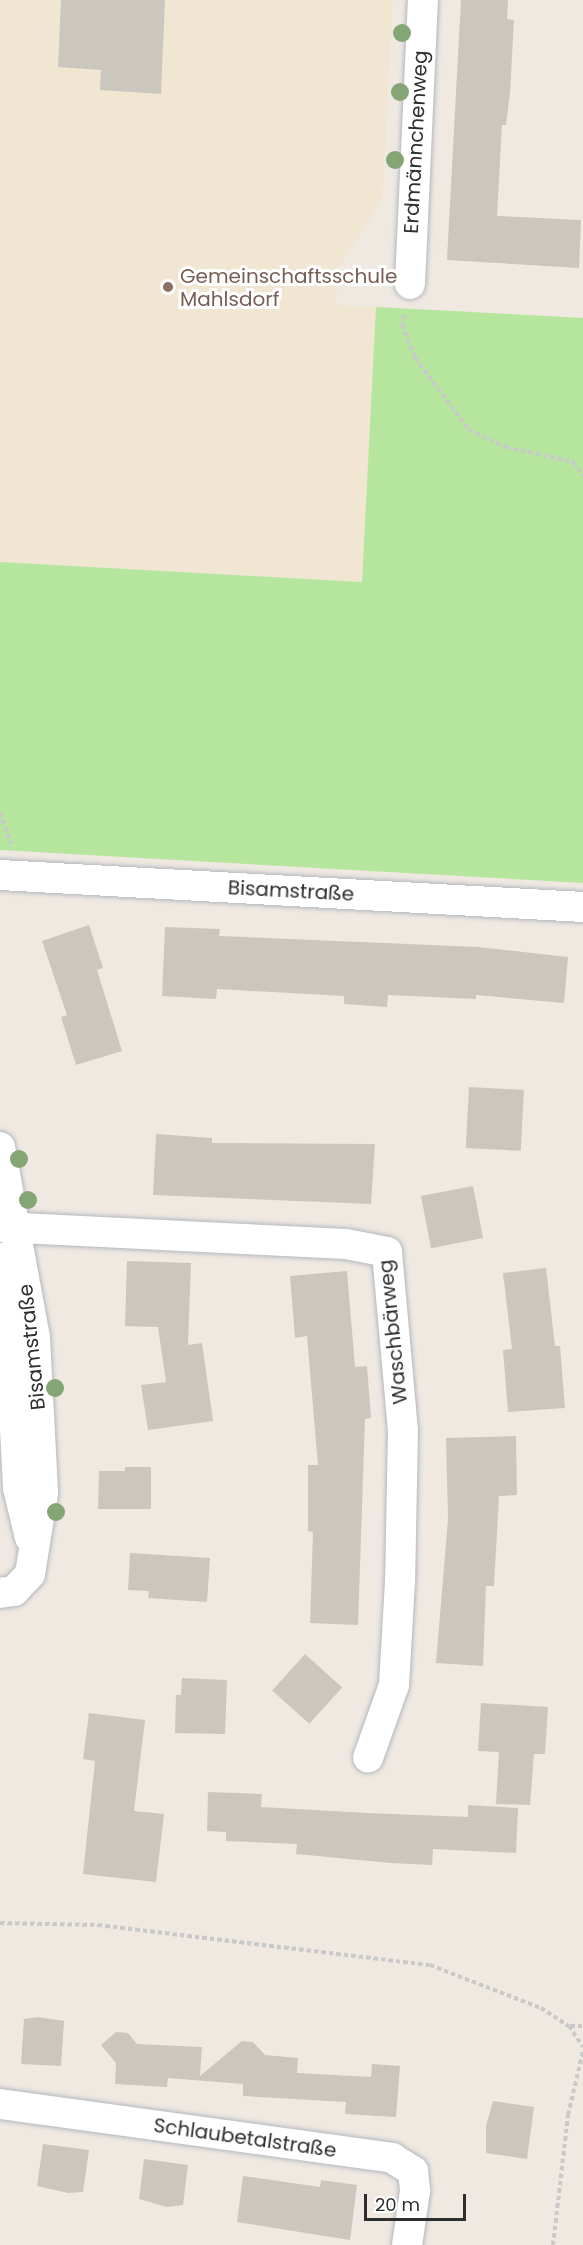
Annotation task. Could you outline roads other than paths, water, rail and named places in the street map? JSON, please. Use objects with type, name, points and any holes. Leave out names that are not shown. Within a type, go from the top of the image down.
[{"type":"street","name":"Erdmännchenweg","points":[[410,284],[423,0]]},
{"type":"street","name":"Bisamstraße","points":[[0,875],[583,907]]},
{"type":"street","name":"Bisamstraße","points":[[0,1147],[9,1227],[35,1338],[43,1493],[32,1547],[30,1574],[14,1591],[0,1593]]},
{"type":"street","name":"Waschbärweg","points":[[9,1227],[346,1244],[387,1252],[403,1430],[400,1581],[394,1685],[368,1758]]},
{"type":"street","name":"Bisamstraße","points":[[0,1258],[9,1310],[18,1488],[32,1547]]},
{"type":"street","name":"Schlaubetalstraße","points":[[0,2104],[392,2158],[413,2171],[415,2191],[407,2245]]},
{"type":"place","name":"Gemeinschaftsschule Mahlsdorf","points":[[168,287]]}]
